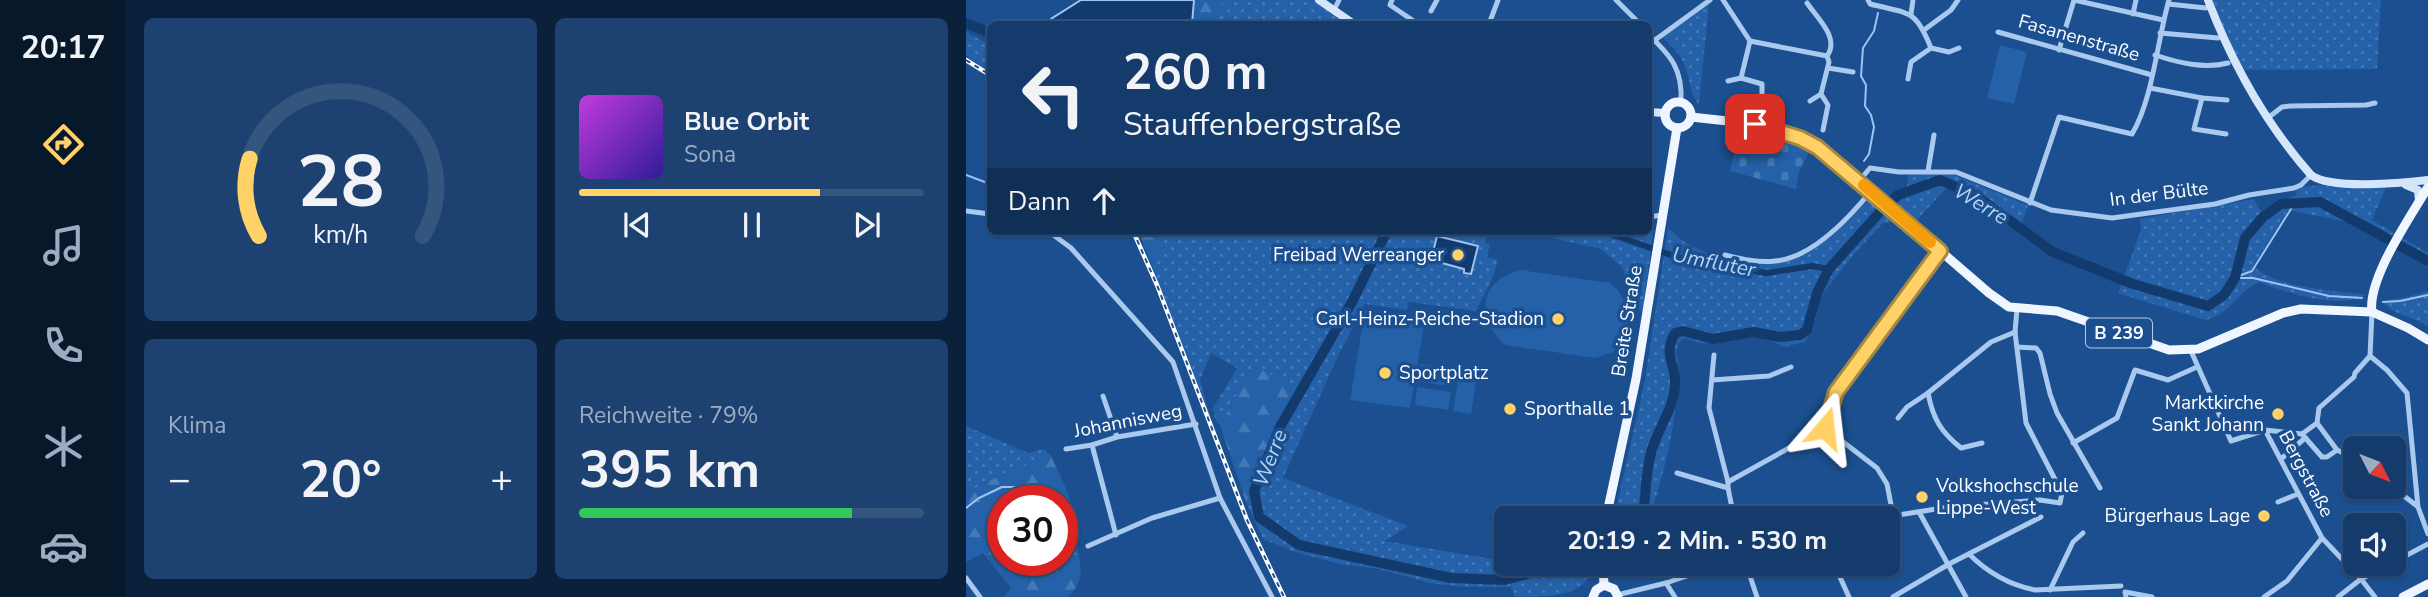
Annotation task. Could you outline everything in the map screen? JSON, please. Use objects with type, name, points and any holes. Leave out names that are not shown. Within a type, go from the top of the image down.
[{"type":"main road","points":[[1681,103],[1689,110],[1691,117],[1687,124],[1676,128],[1668,123],[1666,113],[1669,106],[1681,103]]},
{"type":"main road","name":"B 239","points":[[1691,117],[1755,124],[1800,138],[1817,147],[2000,301],[2017,309],[2057,311],[2169,350],[2191,351]]},
{"type":"main road","name":"Breite Straße","points":[[1609,506],[1632,402],[1676,128]]},
{"type":"main road","points":[[2372,312],[2371,300],[2380,271],[2428,187]]},
{"type":"main road","points":[[2191,351],[2290,311],[2325,309],[2372,312],[2409,328],[2428,340]]},
{"type":"main road","points":[[1604,576],[1604,585]]},
{"type":"main road","points":[[1593,597],[1596,590],[1604,585],[1611,587],[1618,596]]},
{"type":"main road","points":[[2403,597],[2428,586]]},
{"type":"main road","points":[[2416,597],[2428,586]]},
{"type":"street","points":[[1320,0],[1350,21]]},
{"type":"street","points":[[1334,10],[1339,0]]},
{"type":"street","points":[[1392,0],[1390,5],[1414,21]]},
{"type":"street","points":[[1432,11],[1437,0]]},
{"type":"street","points":[[1490,21],[1498,0]]},
{"type":"street","points":[[1616,0],[1637,21]]},
{"type":"street","points":[[1655,40],[1710,0]]},
{"type":"street","points":[[1723,0],[1750,41],[1828,56]]},
{"type":"street","points":[[1868,0],[1870,4],[1911,14],[1924,30],[1931,48]]},
{"type":"street","points":[[1911,14],[1913,0]]},
{"type":"street","points":[[1924,30],[1951,10],[1958,0]]},
{"type":"street","points":[[2059,50],[2074,0],[2104,4],[2163,20]]},
{"type":"street","points":[[2133,14],[2136,0]]},
{"type":"street","points":[[2030,204],[2059,117],[2132,134],[2150,88],[2155,55],[2169,2],[2207,4],[2227,50],[2269,117],[2315,177],[2332,182],[2415,187],[2418,190],[2419,202]]},
{"type":"street","points":[[1807,3],[1832,39],[1832,50],[1828,56],[1828,68],[1821,94],[1810,101]]},
{"type":"street","name":"Fasanenstraße","points":[[1998,32],[2152,75]]},
{"type":"street","points":[[2160,33],[2218,38]]},
{"type":"street","points":[[1652,37],[1670,55],[1677,69],[1681,103]]},
{"type":"street","points":[[1741,78],[1750,41]]},
{"type":"street","points":[[1908,79],[1911,62],[1931,48],[1949,52],[1959,48]]},
{"type":"street","points":[[2155,55],[2180,63],[2214,67],[2228,63]]},
{"type":"street","points":[[1828,68],[1853,72]]},
{"type":"street","points":[[1728,81],[1741,78],[1762,84],[1762,110]]},
{"type":"street","points":[[2150,88],[2227,100]]},
{"type":"street","points":[[1821,94],[1828,105],[1823,130]]},
{"type":"street","points":[[2202,98],[2194,129],[2226,134]]},
{"type":"street","points":[[2269,117],[2282,107],[2375,103]]},
{"type":"street","points":[[1652,112],[1666,113]]},
{"type":"street","points":[[1928,171],[1934,135]]},
{"type":"street","name":"In der Bülte","points":[[1859,181],[1870,168],[1899,172],[1956,172],[2030,204],[2051,210],[2083,216],[2127,218],[2294,188],[2315,177]]},
{"type":"street","points":[[2396,184],[2428,180]]},
{"type":"street","points":[[1725,255],[1742,260],[1776,261],[1796,255],[1840,228],[1871,191]]},
{"type":"street","points":[[966,211],[987,214]]},
{"type":"street","points":[[1652,216],[1662,215]]},
{"type":"street","points":[[1055,235],[1065,241],[1173,362],[1220,498],[1272,597]]},
{"type":"street","points":[[1677,473],[1728,485],[1825,428],[1836,392],[1940,251]]},
{"type":"street","points":[[1900,514],[2040,500],[2060,503],[2062,493],[2026,423],[2015,332],[2017,309]]},
{"type":"street","points":[[2281,459],[2317,423],[2319,408],[2354,377],[2370,356],[2372,312]]},
{"type":"street","points":[[1898,418],[1907,407],[1991,342],[2015,332]]},
{"type":"street","points":[[2017,347],[2036,348],[2040,353],[2057,413],[2101,488]]},
{"type":"street","points":[[2191,351],[2231,440],[2265,430],[2305,437],[2322,457],[2327,457],[2337,450]]},
{"type":"street","points":[[1714,355],[1709,408],[1732,506]]},
{"type":"street","points":[[2370,356],[2387,370],[2407,396],[2419,510],[2428,534]]},
{"type":"street","points":[[1712,380],[1769,376],[1791,367]]},
{"type":"street","points":[[2073,443],[2117,418],[2135,370],[2168,380],[2197,367]]},
{"type":"street","points":[[1928,393],[1932,416],[1950,439],[1961,448],[1982,443]]},
{"type":"street","points":[[1103,396],[1116,437]]},
{"type":"street","points":[[2317,423],[2337,450],[2343,453]]},
{"type":"street","name":"Johannisweg","points":[[1066,449],[1092,446],[1116,437],[1196,424]]},
{"type":"street","points":[[1825,428],[1877,467],[1887,484],[1891,506]]},
{"type":"street","name":"Bergstraße","points":[[2265,430],[2322,538],[2375,597]]},
{"type":"street","points":[[1092,446],[1116,535]]},
{"type":"street","points":[[2278,502],[2298,494]]},
{"type":"street","points":[[1088,546],[1152,517],[1220,498]]},
{"type":"street","points":[[2406,498],[2419,510],[2428,513]]},
{"type":"street","points":[[1919,512],[1966,597]]},
{"type":"street","points":[[1893,597],[1949,564],[2041,517]]},
{"type":"street","points":[[2050,590],[2073,542],[2083,533]]},
{"type":"street","points":[[2263,596],[2287,580],[2322,538]]},
{"type":"street","points":[[2406,556],[2428,544]]},
{"type":"street","points":[[1969,554],[2003,579],[2023,587],[2124,592],[2151,597]]},
{"type":"street","points":[[1618,596],[1687,576]]},
{"type":"street","points":[[1750,576],[1757,597]]},
{"type":"street","points":[[1839,576],[1849,597]]},
{"type":"street","points":[[2338,597],[2367,576]]},
{"type":"street","points":[[966,578],[980,597]]},
{"type":"street","points":[[1666,583],[1675,597]]},
{"type":"green space","points":[[1194,0],[1223,0],[1214,21],[1192,21]]},
{"type":"green space","points":[[1223,0],[1314,0],[1345,21],[1214,21]]},
{"type":"green space","points":[[2213,0],[2381,0],[2377,69],[2244,70],[2231,51]]},
{"type":"green space","points":[[1709,4],[1699,104],[1681,58],[1662,36]]},
{"type":"green space","points":[[966,32],[987,43],[987,69],[966,56]]},
{"type":"green space","points":[[2000,45],[2027,52],[2014,104],[1987,98]]},
{"type":"green space","points":[[1740,129],[1782,138],[1810,150],[1799,172],[1796,189],[1730,171]]},
{"type":"green space","points":[[1949,173],[2028,205],[2020,228],[1975,196],[1946,188],[1918,219],[1883,223],[1853,255],[1821,296],[1814,326],[1805,342],[1784,347],[1753,335],[1703,344],[1684,338],[1676,352],[1679,378],[1675,414],[1653,506],[1617,506],[1645,380],[1668,228],[1694,247],[1724,258],[1769,264],[1788,261],[1822,244],[1868,199],[1883,211],[1898,195],[1907,192],[1908,175]]},
{"type":"green space","points":[[2326,184],[2387,185],[2372,220],[2428,253],[2428,267],[2353,223],[2288,210],[2253,266],[2277,280],[2292,284],[2366,295],[2341,301],[2327,300],[2298,295],[2259,282],[2245,291],[2221,314],[2205,320],[2118,293],[2141,230],[2140,219],[2254,199],[2261,212],[2296,195],[2297,188]]},
{"type":"green space","points":[[1654,225],[1643,311],[1638,309],[1622,267],[1601,249],[1540,235],[1652,235]]},
{"type":"green space","points":[[1140,235],[1160,235],[1165,244],[1152,265]]},
{"type":"green space","points":[[1160,235],[1486,235],[1485,243],[1490,244],[1487,257],[1498,260],[1476,311],[1408,302],[1407,310],[1365,304],[1338,356],[1283,478],[1408,526],[1385,541],[1494,558],[1494,576],[1589,576],[1576,589],[1566,593],[1515,597],[1511,587],[1465,587],[1430,583],[1379,569],[1340,564],[1295,552],[1263,539],[1246,502],[1298,391],[1250,371],[1220,425],[1216,421],[1213,408],[1237,368],[1211,353],[1200,380],[1210,416],[1152,265],[1165,244]]},
{"type":"green space","name":"Carl-Heinz-Reiche-Stadion","points":[[1520,270],[1610,283],[1618,290],[1630,314],[1625,337],[1613,352],[1595,358],[1505,345],[1489,323],[1486,302],[1489,291],[1496,283],[1506,275]]},
{"type":"green space","points":[[2428,291],[2428,326],[2391,310],[2382,301],[2408,297]]},
{"type":"green space","name":"Sportplatz","points":[[1365,310],[1425,320],[1410,408],[1350,400]]},
{"type":"green space","points":[[1420,364],[1454,369],[1452,387],[1417,381]]},
{"type":"green space","points":[[1460,368],[1478,370],[1471,414],[1453,411]]},
{"type":"green space","points":[[1261,369],[1298,391],[1246,502],[1220,425],[1250,371]]},
{"type":"green space","points":[[1417,387],[1451,392],[1448,410],[1415,405]]},
{"type":"green space","points":[[966,426],[1028,453],[1044,449],[1051,456],[1003,474],[966,493]]},
{"type":"green space","points":[[1051,456],[1064,485],[987,485],[987,558],[983,553],[966,562],[966,493],[1003,474]]},
{"type":"green space","points":[[1078,553],[1080,577],[1068,597],[1004,597],[1011,588],[1001,576],[1078,576]]},
{"type":"shaded area","points":[[1081,0],[1194,0],[1192,21],[1051,19]]},
{"type":"shaded area","points":[[1437,236],[1478,246],[1471,274],[1464,273],[1464,269],[1431,260]]},
{"type":"waterway","points":[[1864,161],[1869,154],[1874,127],[1865,106],[1866,85],[1861,76],[1863,48],[1874,31],[1878,13]]},
{"type":"waterway","name":"Werre","points":[[966,23],[987,32]]},
{"type":"waterway","points":[[966,175],[987,183]]},
{"type":"waterway","name":"Werre","points":[[1644,506],[1651,453],[1674,395],[1675,379],[1670,348],[1675,333],[1683,331],[1713,339],[1754,332],[1780,337],[1800,335],[1807,330],[1817,293],[1829,269],[1879,213],[1898,195],[1940,180],[1975,195],[2053,252],[2133,284],[2208,306],[2224,295],[2235,278],[2245,238],[2263,217],[2281,204],[2320,202],[2428,261]]},
{"type":"waterway","points":[[2236,277],[2252,271],[2294,204]]},
{"type":"waterway","name":"Werre","points":[[1385,235],[1352,302],[1280,427],[1254,491],[1259,517],[1299,545],[1451,578],[1505,580],[1520,576]]},
{"type":"waterway","name":"Umfluter","points":[[1613,235],[1691,262],[1767,273],[1812,266],[1829,269]]},
{"type":"waterway","points":[[2235,278],[2253,278],[2329,296],[2362,298]]},
{"type":"waterway","points":[[2383,302],[2428,295]]},
{"type":"waterway","points":[[966,508],[987,494]]},
{"type":"railway","points":[[966,60],[987,73]]},
{"type":"railway","points":[[1135,235],[1157,285],[1247,520],[1284,597]]},
{"type":"slow traffic","points":[[1864,185],[1930,242]]},
{"type":"place","name":"Freibad Werreanger","points":[[1458,255]]},
{"type":"place","name":"Carl-Heinz-Reiche-Stadion","points":[[1558,319]]},
{"type":"place","name":"Sportplatz","points":[[1385,373]]},
{"type":"place","name":"Sporthalle 1","points":[[1510,409]]},
{"type":"place","name":"Marktkirche Sankt Johann","points":[[2278,414]]},
{"type":"place","name":"Volkshochschule Lippe-West","points":[[1922,497]]},
{"type":"place","name":"Bürgerhaus Lage","points":[[2264,516]]},
{"type":"route","points":[[1755,124],[1800,138],[1817,147],[1940,251],[1836,392],[1825,428]]}]
